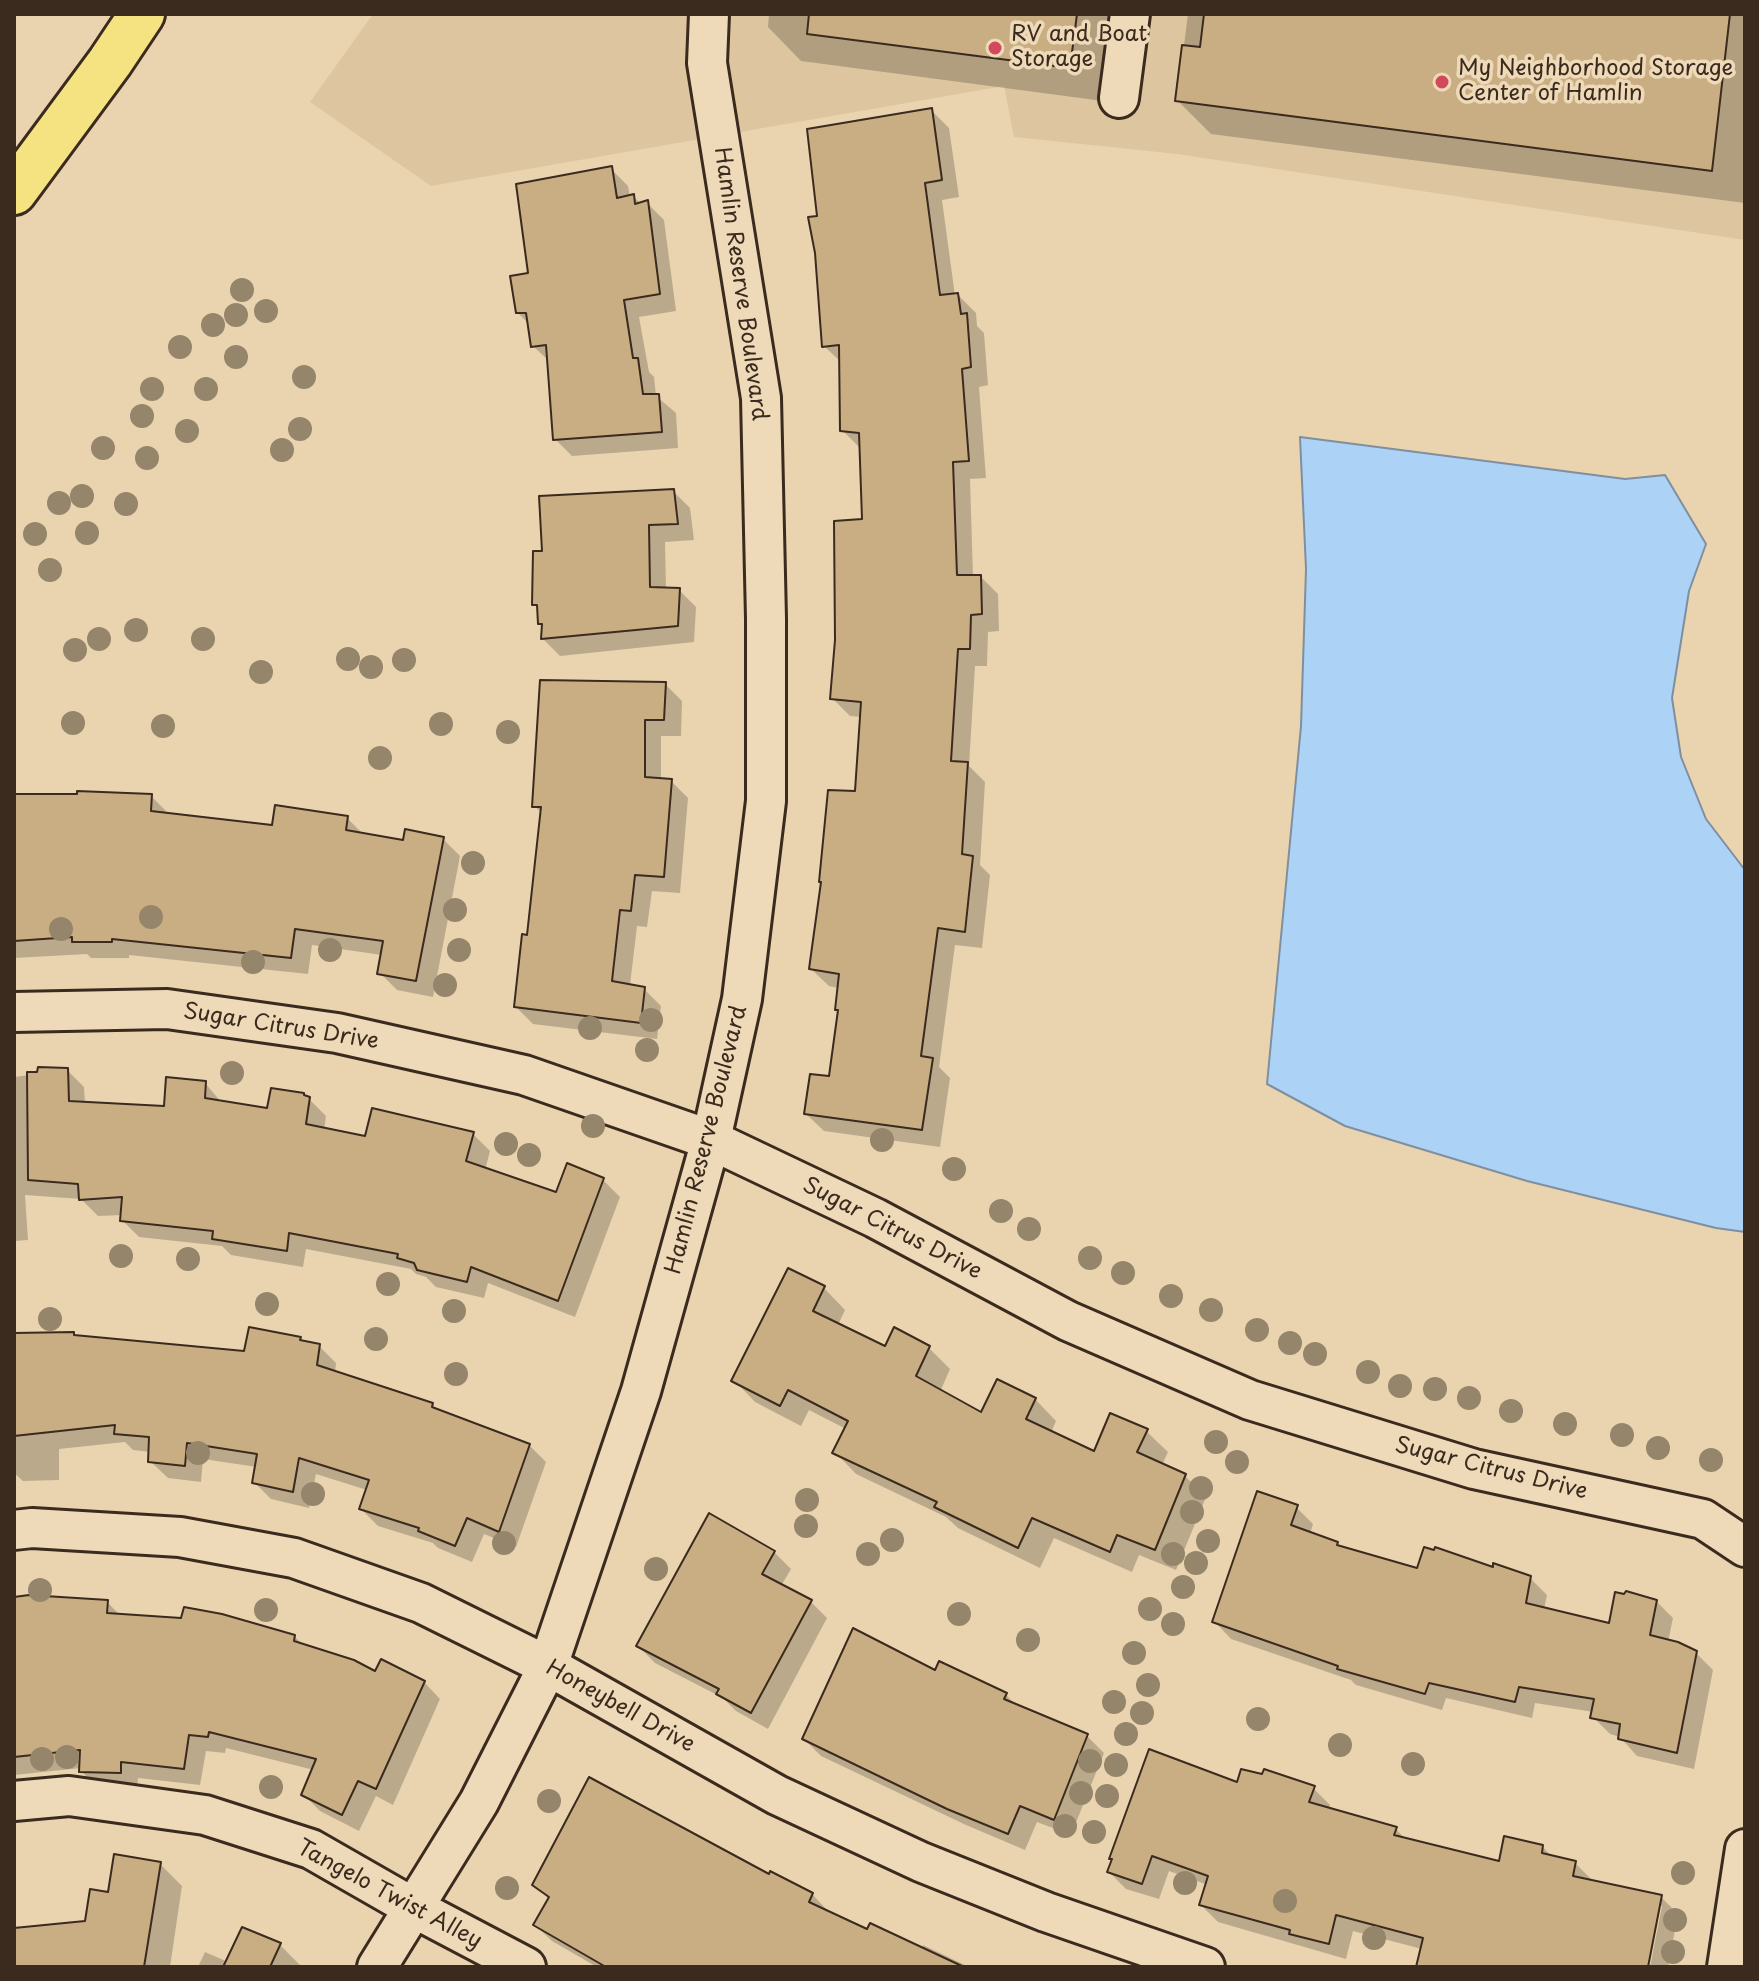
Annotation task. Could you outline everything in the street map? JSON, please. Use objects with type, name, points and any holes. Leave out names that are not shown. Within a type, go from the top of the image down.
[{"type":"highway","points":[[14,192],[142,14]]},
{"type":"street","name":"Hamlin Reserve Boulevard","points":[[377,1967],[479,1802],[548,1666],[641,1391],[711,1140],[742,999],[766,801],[761,398],[707,63],[709,14]]},
{"type":"street","points":[[1119,98],[1130,14]]},
{"type":"street","name":"Sugar Citrus Drive","points":[[14,1012],[167,1009],[337,1033],[524,1075],[711,1140],[875,1218],[1068,1321],[1250,1400],[1474,1469],[1703,1519],[1745,1547]]},
{"type":"street","name":"Honeybell Drive","points":[[14,1530],[32,1528],[180,1537],[294,1558],[421,1603],[548,1666],[777,1795],[921,1862],[1046,1912],[1205,1967]]},
{"type":"street","name":"Tangelo Twist Alley","points":[[14,1801],[69,1796],[205,1815],[311,1849],[526,1967]]},
{"type":"street","points":[[1727,1967],[1745,1849]]},
{"type":"shaded area","points":[[373,14],[1745,14],[1745,240],[1177,154],[1014,137],[1004,86],[431,186],[310,102]]},
{"type":"water","points":[[1300,437],[1625,479],[1665,475],[1706,544],[1689,591],[1672,698],[1681,757],[1706,819],[1745,870],[1745,1232],[1716,1228],[1527,1181],[1345,1126],[1267,1084],[1301,726],[1306,569]]},
{"type":"building","name":"RV and Boat Storage","points":[[809,14],[1077,14],[1070,68],[807,34]]},
{"type":"building","name":"My Neighborhood Storage Center of Hamlin","points":[[1204,14],[1730,14],[1712,171],[1175,101],[1182,45],[1200,47]]},
{"type":"building","points":[[932,108],[942,180],[925,183],[940,295],[958,293],[961,314],[967,313],[971,367],[962,369],[969,461],[953,462],[957,575],[981,575],[982,614],[971,615],[970,649],[958,649],[951,761],[968,762],[962,854],[973,856],[965,932],[938,928],[921,1056],[933,1058],[922,1130],[804,1114],[810,1074],[829,1076],[838,1010],[835,1010],[839,974],[809,969],[821,882],[828,790],[855,791],[861,702],[830,699],[835,640],[834,521],[862,519],[859,433],[840,431],[839,345],[822,347],[815,253],[808,217],[817,216],[807,129]]},
{"type":"building","points":[[612,166],[617,198],[634,194],[635,204],[648,200],[660,294],[624,300],[633,358],[638,358],[643,394],[659,394],[662,432],[553,440],[546,345],[531,347],[526,313],[516,313],[510,276],[528,273],[516,184]]},
{"type":"building","points":[[674,489],[678,524],[649,525],[650,587],[680,588],[678,626],[541,639],[542,624],[538,624],[537,605],[532,605],[533,551],[542,551],[539,496]]},
{"type":"building","points":[[540,680],[666,682],[664,720],[645,720],[645,777],[672,779],[664,877],[635,875],[631,911],[620,910],[612,981],[645,987],[641,1023],[514,1007],[522,934],[527,935],[541,807],[532,807]]},
{"type":"building","points":[[77,791],[152,794],[151,811],[272,825],[275,805],[348,816],[346,830],[403,840],[405,829],[444,837],[416,981],[377,974],[383,941],[295,929],[291,958],[112,939],[112,942],[72,942],[72,937],[14,941],[14,794],[77,794]]},
{"type":"building","points":[[38,1067],[68,1068],[69,1101],[164,1106],[166,1077],[206,1081],[205,1098],[267,1108],[271,1088],[304,1093],[310,1097],[306,1124],[365,1136],[372,1108],[474,1132],[466,1161],[556,1192],[567,1163],[604,1178],[558,1301],[471,1267],[467,1282],[417,1270],[414,1263],[397,1258],[398,1254],[289,1233],[287,1251],[212,1239],[213,1231],[120,1221],[122,1197],[79,1200],[78,1184],[28,1180],[27,1072],[37,1072]]},
{"type":"building","points":[[788,1268],[825,1286],[813,1311],[885,1346],[894,1327],[930,1346],[916,1376],[981,1412],[997,1379],[1036,1398],[1026,1419],[1094,1451],[1110,1413],[1148,1429],[1137,1452],[1186,1474],[1155,1550],[1117,1535],[1110,1552],[1032,1518],[1018,1548],[934,1507],[937,1502],[832,1453],[848,1421],[788,1390],[780,1406],[731,1381]]},
{"type":"building","points":[[249,1327],[320,1344],[317,1365],[433,1403],[432,1407],[530,1444],[499,1532],[467,1518],[455,1546],[418,1531],[419,1528],[359,1509],[369,1480],[299,1458],[293,1492],[252,1483],[257,1454],[187,1443],[185,1466],[148,1462],[149,1437],[114,1434],[115,1425],[14,1436],[14,1333],[74,1332],[74,1335],[244,1351]]},
{"type":"building","points":[[1257,1491],[1298,1505],[1291,1525],[1338,1542],[1337,1545],[1417,1568],[1424,1547],[1434,1550],[1435,1547],[1531,1576],[1526,1603],[1609,1623],[1615,1592],[1624,1594],[1626,1591],[1657,1600],[1650,1635],[1697,1651],[1677,1753],[1618,1739],[1620,1724],[1590,1718],[1594,1699],[1519,1687],[1515,1702],[1429,1683],[1425,1694],[1337,1669],[1338,1666],[1212,1622]]},
{"type":"building","points":[[709,1513],[775,1551],[762,1574],[812,1600],[751,1713],[716,1694],[719,1689],[636,1646]]},
{"type":"building","points":[[29,1595],[108,1600],[107,1613],[181,1618],[184,1607],[222,1614],[295,1635],[294,1641],[354,1660],[375,1671],[381,1659],[425,1681],[376,1789],[358,1781],[342,1815],[301,1795],[316,1759],[209,1732],[208,1737],[189,1735],[184,1769],[121,1762],[121,1773],[79,1772],[80,1750],[14,1757],[14,1597]]},
{"type":"building","points":[[853,1628],[935,1670],[939,1661],[1007,1693],[1004,1699],[1088,1734],[1054,1820],[1020,1806],[1008,1834],[947,1809],[802,1739]]},
{"type":"building","points":[[1149,1749],[1237,1782],[1241,1769],[1262,1774],[1264,1769],[1315,1786],[1309,1802],[1397,1827],[1394,1835],[1499,1861],[1504,1836],[1543,1845],[1542,1853],[1576,1861],[1573,1876],[1662,1895],[1648,1967],[1416,1967],[1423,1938],[1336,1915],[1329,1944],[1199,1905],[1208,1876],[1152,1856],[1142,1884],[1107,1872]]},
{"type":"building","points":[[589,1777],[769,1874],[770,1871],[813,1893],[809,1902],[867,1929],[870,1923],[964,1967],[606,1967],[533,1925],[549,1897],[532,1885]]},
{"type":"building","points":[[114,1854],[161,1862],[144,1967],[14,1967],[14,1928],[85,1921],[90,1889],[108,1892]]},
{"type":"building","points":[[242,1927],[281,1943],[270,1967],[223,1967]]},
{"type":"place","name":"RV and Boat Storage","points":[[995,48]]},
{"type":"place","name":"My Neighborhood Storage Center of Hamlin","points":[[1442,82]]}]
